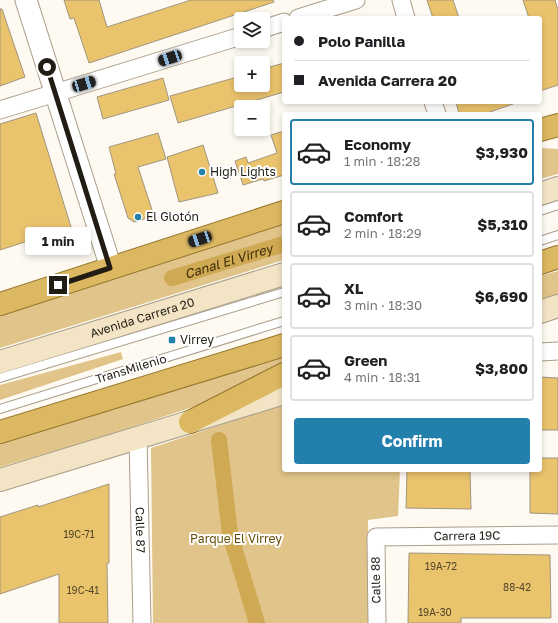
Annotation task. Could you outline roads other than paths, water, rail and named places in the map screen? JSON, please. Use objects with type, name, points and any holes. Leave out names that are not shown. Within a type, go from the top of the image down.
[{"type":"highway","points":[[542,129],[558,125]]},
{"type":"highway","points":[[542,140],[558,140]]},
{"type":"highway","points":[[0,304],[282,213]]},
{"type":"highway","points":[[542,262],[558,257]]},
{"type":"highway","points":[[0,432],[282,346]]},
{"type":"highway","points":[[190,422],[282,375]]},
{"type":"main road","points":[[542,193],[558,188]]},
{"type":"main road","name":"Avenida Carrera 20","points":[[0,362],[282,275]]},
{"type":"main road","points":[[542,311],[558,306]]},
{"type":"main road","points":[[0,480],[282,394]]},
{"type":"street","points":[[26,0],[110,268]]},
{"type":"street","points":[[304,16],[356,0]]},
{"type":"street","points":[[401,0],[405,16]]},
{"type":"street","points":[[270,27],[282,23]]},
{"type":"street","points":[[0,110],[234,38]]},
{"type":"street","points":[[542,121],[558,112]]},
{"type":"street","points":[[542,352],[558,351]]},
{"type":"street","name":"Calle 87","points":[[138,438],[142,623]]},
{"type":"street","name":"Carrera 19C","points":[[376,537],[558,535]]},
{"type":"street","name":"Calle 88","points":[[376,537],[377,623]]},
{"type":"lane","points":[[542,210],[558,205]]},
{"type":"lane","points":[[542,240],[558,235]]},
{"type":"lane","points":[[0,378],[282,293]]},
{"type":"lane","name":"TransMilenio","points":[[0,409],[282,322]]},
{"type":"waterway","name":"Canal El Virrey","points":[[172,278],[282,245]]},
{"type":"waterway","name":"Canal El Virrey","points":[[219,440],[230,534],[257,623]]},
{"type":"place","name":"High Lights","points":[[202,172]]},
{"type":"place","name":"El Glotón","points":[[138,217]]},
{"type":"place","name":"Virrey","points":[[172,340]]},
{"type":"park label","name":"Parque El Virrey","points":[[236,539]]}]
